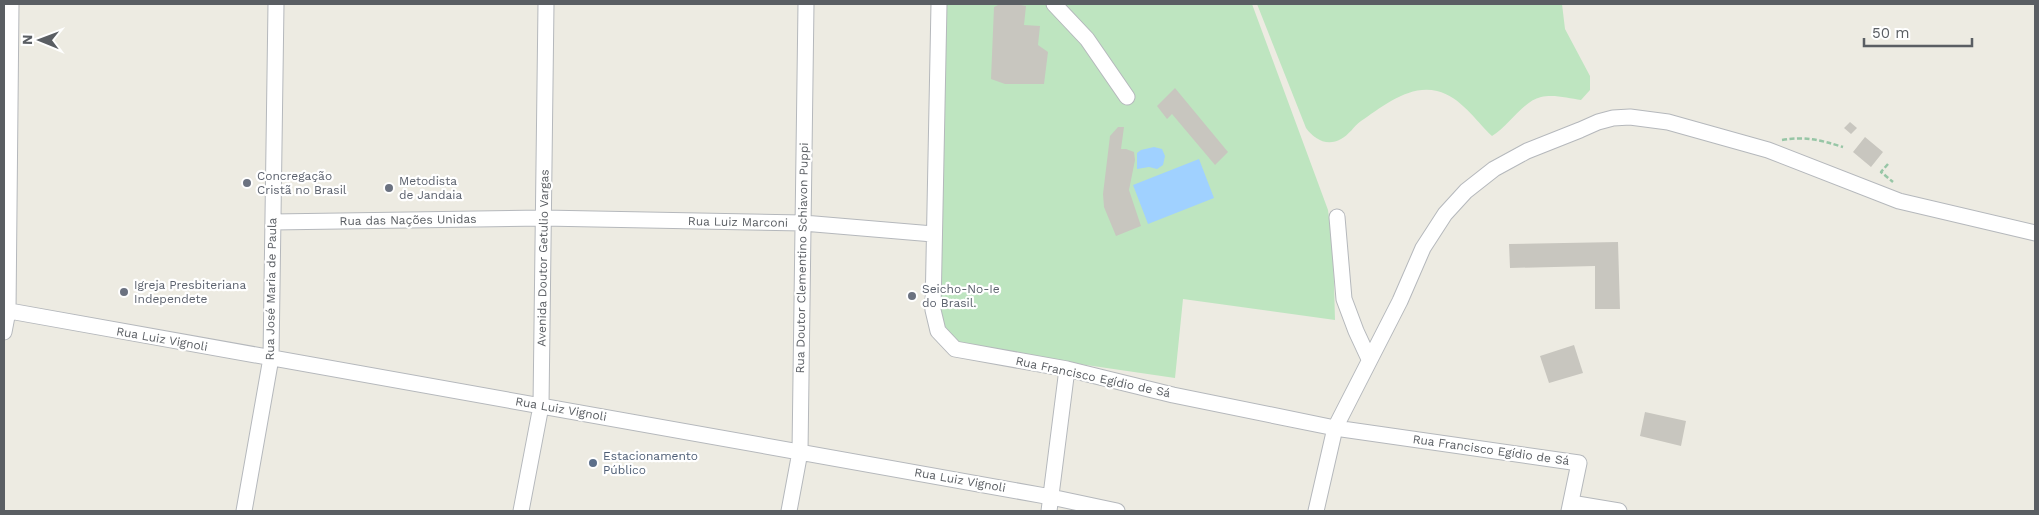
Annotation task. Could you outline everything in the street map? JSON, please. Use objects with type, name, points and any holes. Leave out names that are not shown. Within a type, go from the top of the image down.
[{"type":"street","points":[[4,332],[6,311],[11,4]]},
{"type":"street","name":"Rua José Maria de Paula","points":[[244,511],[271,358],[276,4]]},
{"type":"street","name":"Avenida Doutor Getulio Vargas","points":[[521,511],[540,406],[546,4]]},
{"type":"street","name":"Rua Doutor Clementino Schiavon Puppi","points":[[789,511],[800,452],[806,4]]},
{"type":"street","name":"Rua Francisco Egídio de Sá","points":[[939,4],[933,234],[934,310],[938,330],[955,349],[1068,369],[1173,395],[1334,428],[1579,463],[1570,507]]},
{"type":"street","points":[[1054,4],[1087,39],[1127,97]]},
{"type":"street","points":[[1316,511],[1334,428],[1400,301],[1423,248],[1445,214],[1466,192],[1494,168],[1518,155],[1598,122],[1613,118],[1630,117],[1668,122],[1768,150],[1899,201],[2035,233]]},
{"type":"street","name":"Rua das Nações Unidas","points":[[273,222],[543,218]]},
{"type":"street","name":"Rua Luiz Marconi","points":[[543,218],[803,223],[933,234]]},
{"type":"street","points":[[1336,218],[1344,299],[1369,359]]},
{"type":"street","name":"Rua Luiz Vignoli","points":[[6,311],[800,452],[1050,504],[1117,511]]},
{"type":"street","points":[[1050,504],[1068,369]]},
{"type":"street","points":[[1570,507],[1619,511]]},
{"type":"path","points":[[1768,150],[1776,141],[1798,137],[1817,139],[1843,147]]},
{"type":"green space","points":[[943,4],[1252,4],[1328,210],[1333,247],[1335,320],[1183,299],[1175,378],[962,347],[943,327],[938,306]]},
{"type":"green space","points":[[1257,4],[1562,4],[1565,29],[1590,76],[1590,90],[1581,100],[1551,96],[1534,99],[1492,136],[1453,98],[1437,91],[1416,91],[1396,98],[1361,121],[1341,139],[1331,142],[1321,141],[1306,128]]},
{"type":"water","points":[[1154,147],[1162,149],[1165,156],[1163,165],[1157,169],[1149,167],[1137,169],[1137,153]]},
{"type":"water","points":[[1199,159],[1214,198],[1148,224],[1133,185]]},
{"type":"building","points":[[1000,4],[1026,6],[1024,25],[1040,26],[1038,45],[1048,52],[1044,84],[1005,84],[991,79],[994,7]]},
{"type":"building","points":[[1175,88],[1228,152],[1215,165],[1172,114],[1167,119],[1157,106]]},
{"type":"building","points":[[1850,122],[1857,128],[1851,134],[1844,128]]},
{"type":"building","points":[[1118,127],[1124,127],[1121,149],[1134,152],[1135,160],[1129,190],[1141,226],[1116,236],[1104,207],[1103,194],[1110,136]]},
{"type":"building","points":[[1865,137],[1883,152],[1871,167],[1853,152]]},
{"type":"building","points":[[1618,242],[1620,309],[1595,309],[1595,266],[1510,268],[1509,244]]},
{"type":"building","points":[[1574,345],[1583,373],[1549,383],[1540,356]]},
{"type":"building","points":[[1645,412],[1686,421],[1681,446],[1640,436]]},
{"type":"place","name":"Concregação Cristã no Brasil","points":[[247,183]]},
{"type":"place","name":"Metodista de Jandaia","points":[[389,188]]},
{"type":"place","name":"Igreja Presbiteriana Independete","points":[[124,292]]},
{"type":"place","name":"Seicho-No-Ie do Brasil.","points":[[912,296]]},
{"type":"place","name":"Estacionamento Público","points":[[593,463]]}]
